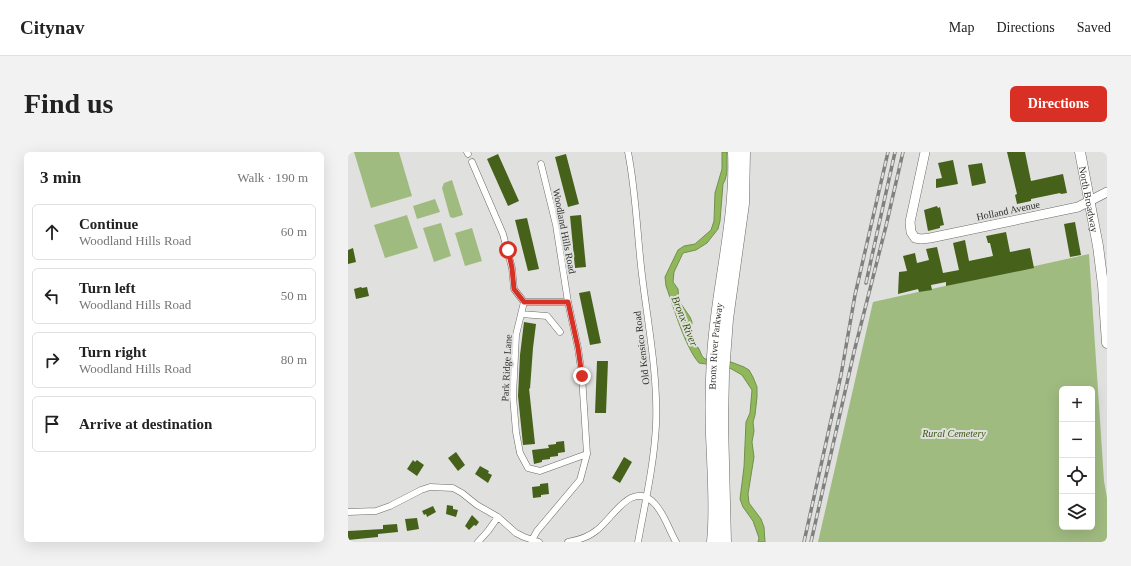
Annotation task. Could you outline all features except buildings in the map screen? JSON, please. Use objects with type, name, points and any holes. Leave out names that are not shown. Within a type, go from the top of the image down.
[{"type":"highway","name":"Bronx River Parkway","points":[[713,542],[714,515],[712,433],[719,356],[718,306],[732,204],[734,152]]},
{"type":"highway","name":"Bronx River Parkway","points":[[719,356],[729,307],[743,204],[744,152]]},
{"type":"highway","name":"Bronx River Parkway","points":[[718,372],[722,422],[725,542]]},
{"type":"main road","name":"North Broadway","points":[[1080,152],[1105,285],[1107,343]]},
{"type":"street","name":"Old Kensico Road","points":[[628,152],[632,170],[642,272],[656,386],[657,410],[655,446],[638,542]]},
{"type":"street","name":"Holland Avenue","points":[[926,152],[910,222],[911,232],[915,238],[930,238],[1078,207],[1107,192]]},
{"type":"street","points":[[472,162],[503,234],[512,268],[514,289],[524,302],[568,302]]},
{"type":"street","name":"Woodland Hills Road","points":[[532,540],[537,531],[580,480],[587,454],[582,376],[578,348],[568,302],[556,225],[541,164]]},
{"type":"street","name":"Park Ridge Lane","points":[[524,302],[516,335],[513,396],[516,432],[520,453],[528,468],[540,471],[587,454]]},
{"type":"street","points":[[545,302],[547,316],[560,332]]},
{"type":"street","points":[[521,314],[547,316]]},
{"type":"street","points":[[348,512],[376,510],[390,506],[430,487],[454,488],[477,505],[498,517],[516,533],[539,542]]},
{"type":"street","points":[[568,542],[582,538],[597,530],[628,499],[636,496],[646,497],[655,504],[676,542]]},
{"type":"street","points":[[478,542],[498,517]]},
{"type":"green space","points":[[354,152],[399,152],[412,196],[371,208]]},
{"type":"green space","points":[[452,180],[463,215],[453,218],[450,217],[442,188],[444,183]]},
{"type":"green space","points":[[435,199],[440,212],[417,219],[413,206]]},
{"type":"green space","points":[[407,215],[418,248],[385,258],[374,225]]},
{"type":"green space","points":[[441,223],[451,256],[434,262],[423,228]]},
{"type":"green space","points":[[472,228],[482,261],[465,266],[455,233]]},
{"type":"green space","name":"Rural Cemetery","points":[[1089,254],[1104,481],[1107,498],[1107,542],[818,542],[873,302]]},
{"type":"water","name":"Bronx River","points":[[722,152],[727,152],[727,168],[726,177],[723,184],[718,229],[707,243],[696,250],[683,253],[674,272],[673,282],[678,289],[679,301],[692,322],[691,331],[702,356],[705,359],[731,362],[744,367],[749,370],[757,387],[752,442],[754,457],[748,494],[749,503],[761,519],[764,527],[765,542],[758,542],[759,538],[753,521],[743,507],[740,499],[744,467],[746,422],[750,413],[752,390],[742,375],[728,367],[699,363],[689,347],[680,327],[666,286],[665,277],[678,250],[684,246],[695,244],[711,230],[714,221],[715,193],[722,169]]},
{"type":"railway","points":[[804,542],[841,375],[855,295],[888,152]]},
{"type":"railway","points":[[866,283],[895,152]]},
{"type":"railway","points":[[811,542],[854,352],[903,152]]},
{"type":"route","points":[[508,250],[512,268],[514,289],[524,302],[568,302],[578,348],[582,376]]}]
